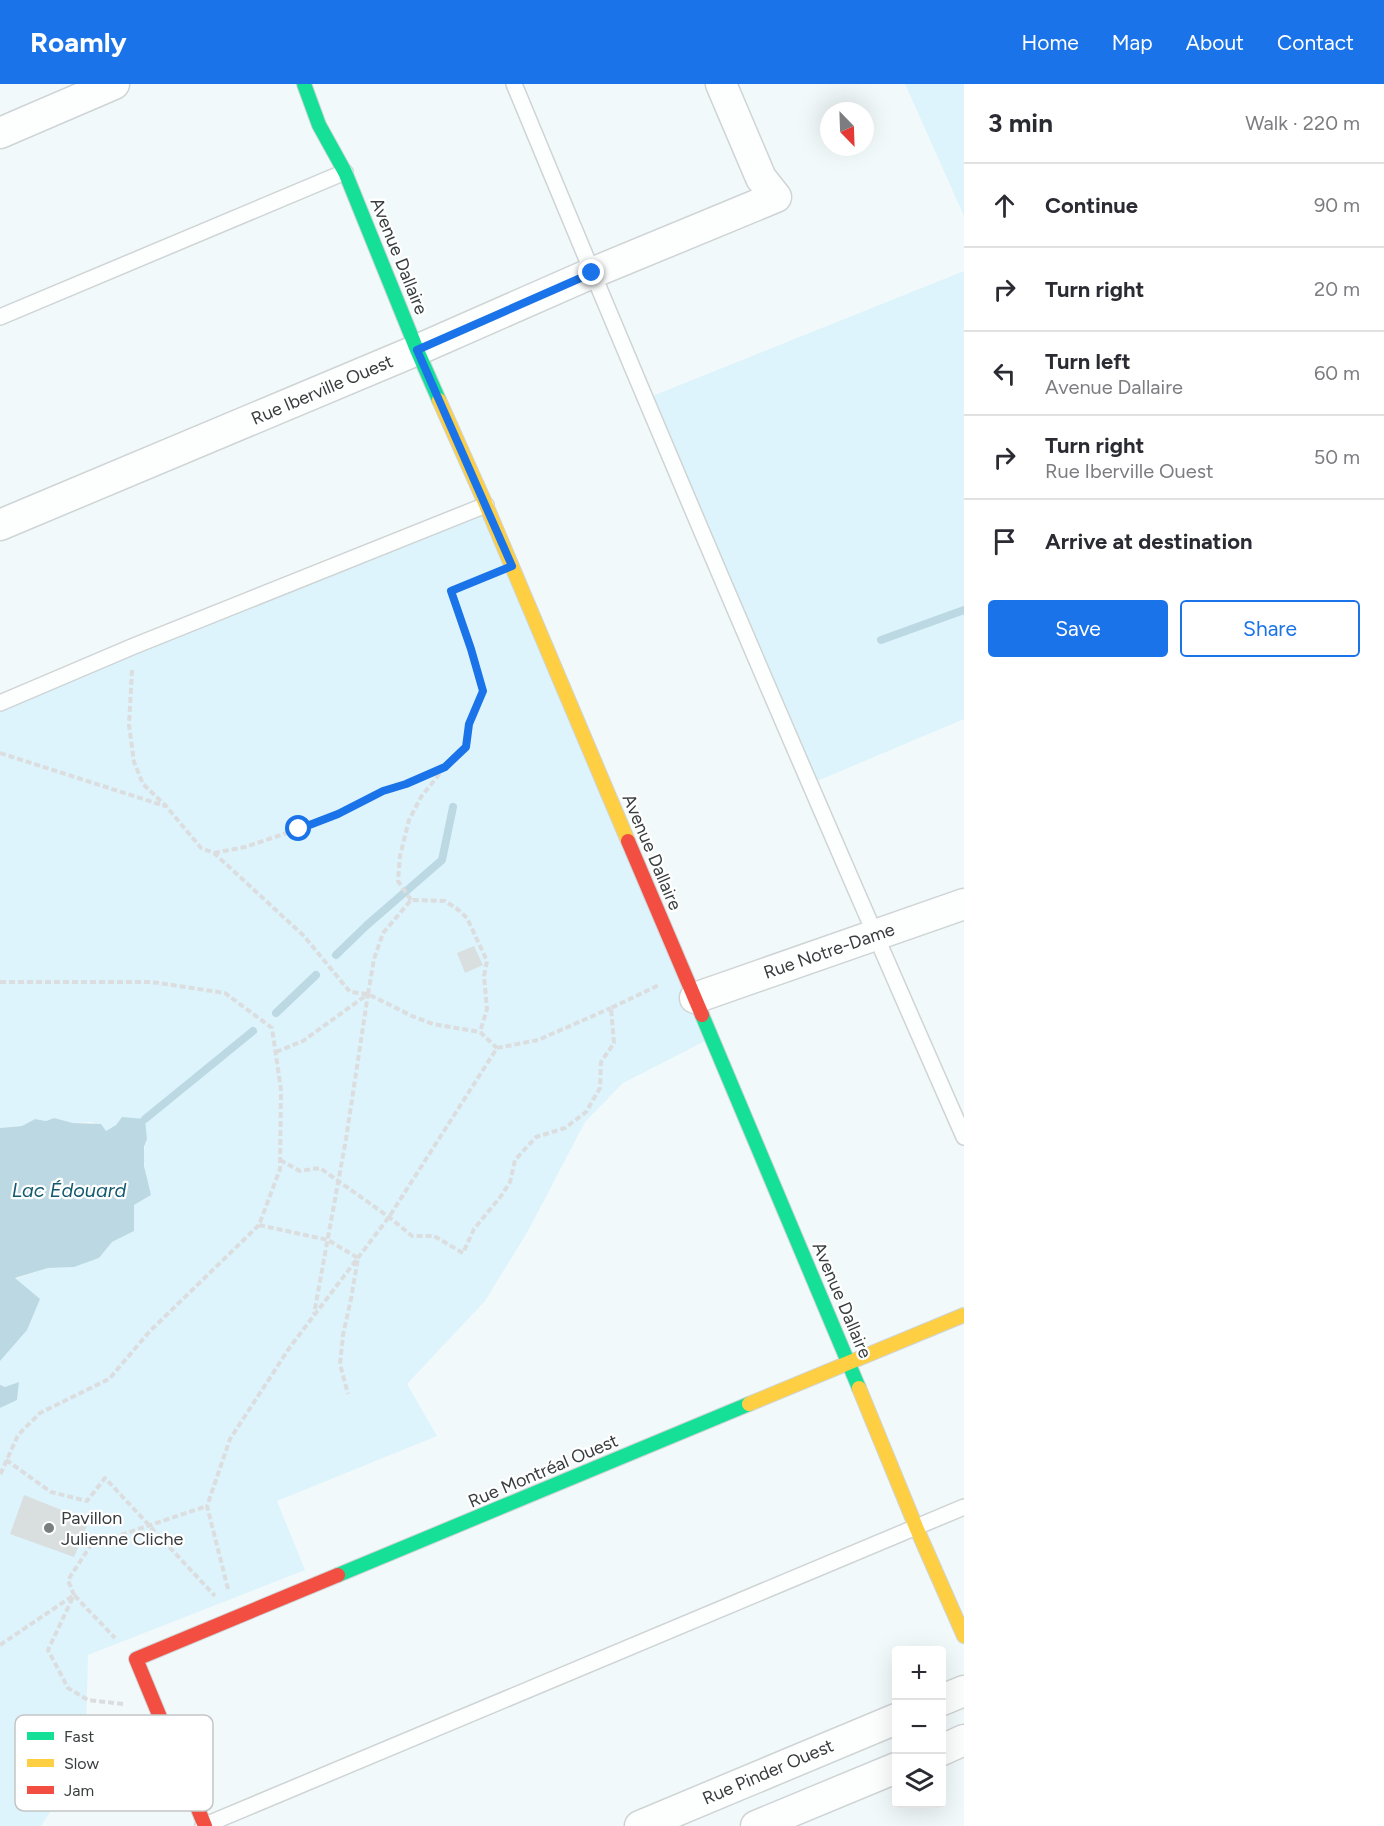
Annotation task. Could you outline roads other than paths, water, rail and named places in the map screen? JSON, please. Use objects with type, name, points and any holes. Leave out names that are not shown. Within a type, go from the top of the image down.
[{"type":"street","name":"Avenue Dallaire","points":[[304,84],[319,126],[345,172],[417,350],[512,566],[916,1527],[964,1636]]},
{"type":"street","name":"Rue Iberville Ouest","points":[[0,525],[776,197],[761,178],[721,84]]},
{"type":"street","points":[[0,133],[110,85]]},
{"type":"street","name":"Rue Notre-Dame","points":[[689,986],[875,935],[964,904]]},
{"type":"street","name":"Rue Montréal Ouest","points":[[160,1715],[136,1659],[964,1315]]},
{"type":"street","points":[[946,1698],[964,1691]]},
{"type":"street","name":"Rue Pinder Ouest","points":[[640,1826],[892,1721]]},
{"type":"street","points":[[946,1748],[964,1740]]},
{"type":"street","points":[[756,1826],[892,1770]]},
{"type":"street","name":"Rue Montréal Ouest","points":[[198,1811],[204,1826]]},
{"type":"lane","points":[[514,84],[592,273],[875,935],[964,1137]]},
{"type":"lane","points":[[0,317],[345,172]]},
{"type":"lane","points":[[0,704],[134,646],[486,505]]},
{"type":"lane","points":[[204,1826],[964,1507]]},
{"type":"water","name":"Lac Édouard","points":[[122,1117],[145,1119],[147,1139],[144,1147],[144,1166],[151,1195],[134,1205],[134,1231],[112,1242],[99,1258],[74,1267],[48,1268],[15,1278],[40,1299],[27,1330],[0,1361],[0,1128],[22,1126],[35,1119],[46,1121],[54,1118],[73,1123],[101,1124],[106,1131],[116,1125]]},
{"type":"water","points":[[19,1382],[17,1400],[0,1408],[0,1385],[5,1387]]},
{"type":"waterway","points":[[881,640],[964,610]]},
{"type":"waterway","points":[[336,955],[442,860],[453,807]]},
{"type":"waterway","points":[[276,1013],[316,975]]},
{"type":"waterway","points":[[145,1119],[253,1031]]},
{"type":"place","name":"Pavillon Julienne Cliche","points":[[49,1528]]}]
